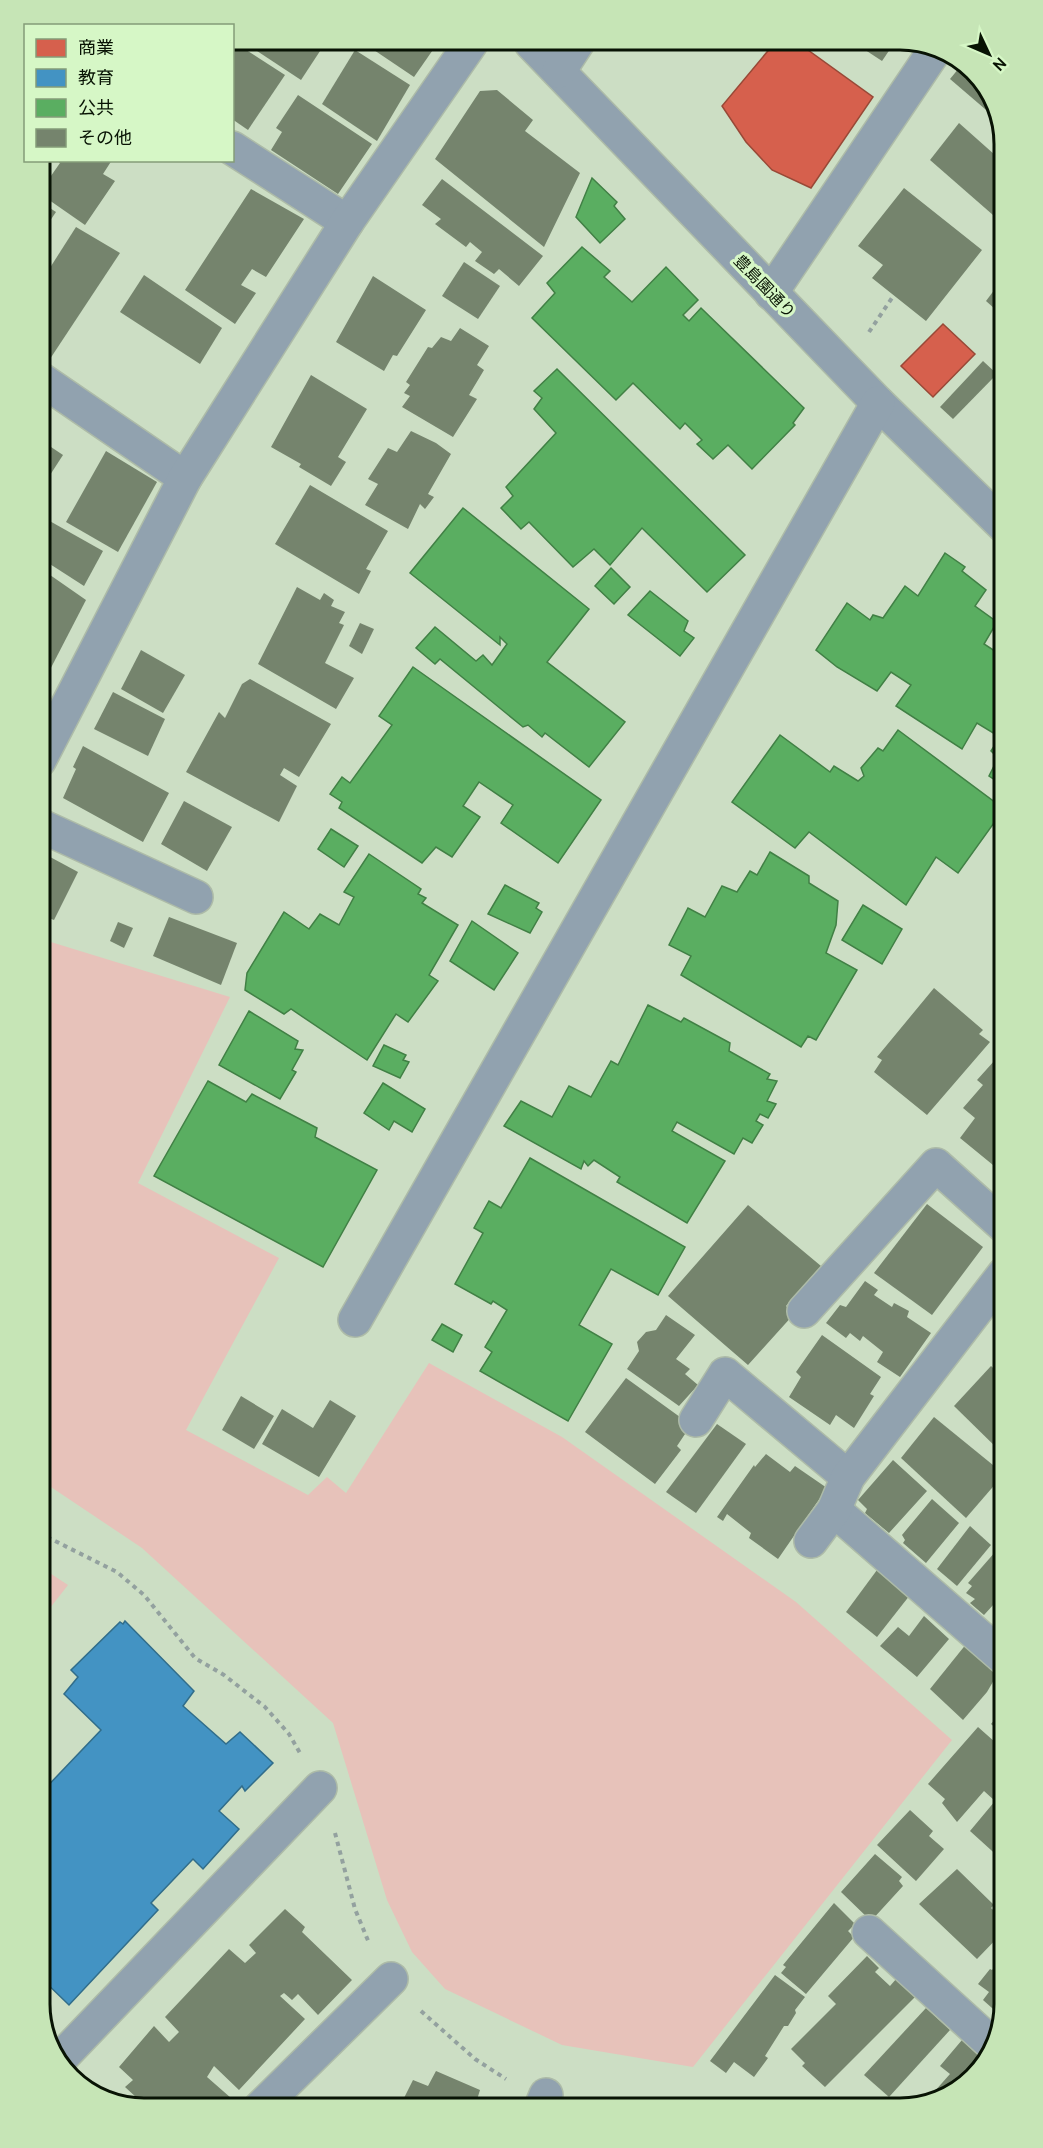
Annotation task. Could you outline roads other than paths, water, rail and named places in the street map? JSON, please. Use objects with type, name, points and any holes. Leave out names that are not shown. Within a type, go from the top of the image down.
[{"type":"street","points":[[50,729],[185,478],[347,222],[466,50]]},
{"type":"street","name":"豊島園通り","points":[[538,50],[878,403],[994,516]]},
{"type":"street","points":[[559,71],[573,50]]},
{"type":"street","points":[[771,293],[930,55]]},
{"type":"street","points":[[234,149],[347,222]]},
{"type":"street","points":[[50,386],[185,478]]},
{"type":"street","points":[[355,1320],[878,403]]},
{"type":"street","points":[[50,830],[196,897]]},
{"type":"street","points":[[804,1311],[936,1165],[994,1217]]},
{"type":"street","points":[[811,1541],[834,1510],[848,1477],[994,1287]]},
{"type":"street","points":[[696,1420],[725,1374],[848,1477]]},
{"type":"street","points":[[834,1510],[994,1649]]},
{"type":"street","points":[[65,2055],[320,1788]]},
{"type":"street","points":[[869,1932],[986,2039]]},
{"type":"street","points":[[270,2098],[391,1979]]}]
